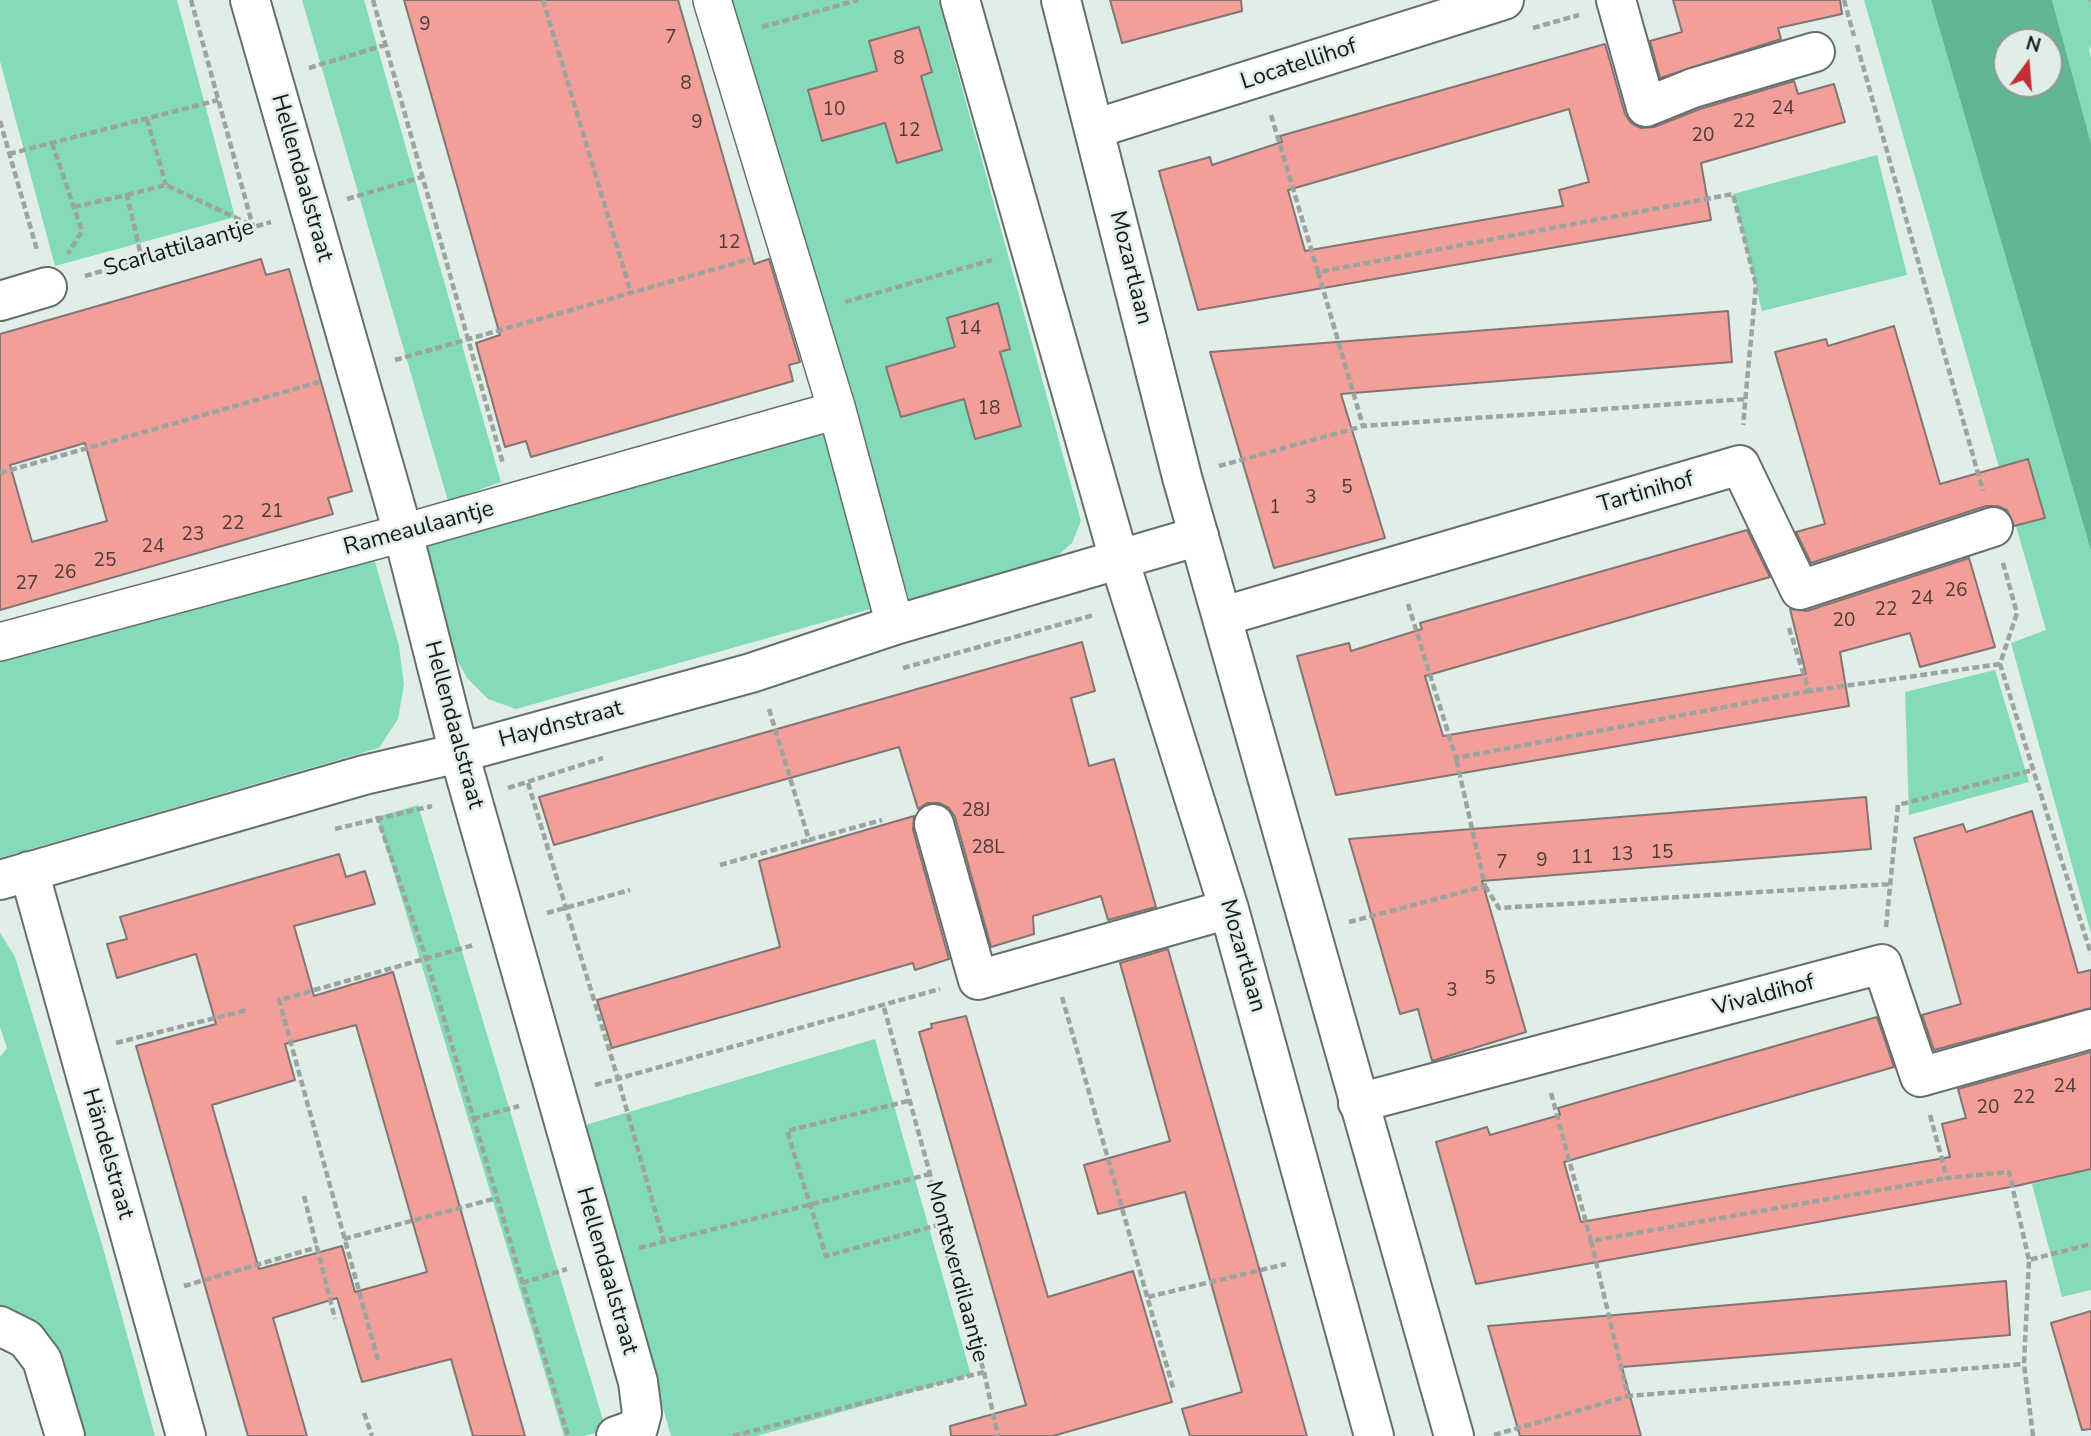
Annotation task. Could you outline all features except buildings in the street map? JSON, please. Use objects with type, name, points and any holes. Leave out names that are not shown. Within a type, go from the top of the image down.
[{"type":"street","name":"Hellendaalstraat","points":[[250,0],[403,533],[459,753],[638,1382],[642,1413],[638,1428],[616,1436]]},
{"type":"street","points":[[712,0],[837,410],[895,625]]},
{"type":"street","name":"Mozartlaan","points":[[960,0],[1119,559],[1229,909],[1374,1436]]},
{"type":"street","name":"Mozartlaan","points":[[1061,0],[1182,477],[1224,617],[1309,933],[1454,1436]]},
{"type":"street","name":"Locatellihof","points":[[1094,129],[1504,0]]},
{"type":"street","points":[[1616,0],[1646,107],[1693,88],[1815,52]]},
{"type":"street","points":[[0,301],[47,288]]},
{"type":"street","name":"Rameaulaantje","points":[[0,642],[403,533],[837,410]]},
{"type":"street","points":[[1740,466],[1800,590],[1993,527]]},
{"type":"street","name":"Tartinihof","points":[[1224,617],[1740,466]]},
{"type":"street","points":[[1119,559],[1199,536]]},
{"type":"street","name":"Haydnstraat","points":[[14,876],[364,775],[459,753],[758,671],[895,625],[1119,559]]},
{"type":"street","points":[[934,824],[978,979],[1229,909]]},
{"type":"street","name":"Händelstraat","points":[[14,876],[78,1053],[186,1436]]},
{"type":"street","points":[[1882,964],[1920,1077],[2091,1029]]},
{"type":"street","name":"Vivaldihof","points":[[1358,1103],[1882,964]]},
{"type":"street","points":[[0,1326],[26,1339],[43,1360],[65,1436]]},
{"type":"path","points":[[191,0],[253,227]]},
{"type":"path","points":[[373,0],[514,502]]},
{"type":"path","points":[[543,0],[631,293]]},
{"type":"path","points":[[724,38],[858,0]]},
{"type":"path","points":[[1844,0],[2017,613],[2000,664],[2091,954]]},
{"type":"path","points":[[272,79],[385,45]]},
{"type":"path","points":[[1259,77],[1363,426]]},
{"type":"path","points":[[9,154],[218,100]]},
{"type":"path","points":[[147,119],[166,185]]},
{"type":"path","points":[[0,121],[47,288]]},
{"type":"path","points":[[47,288],[82,231],[52,143]]},
{"type":"path","name":"Scarlattilaantje","points":[[47,288],[422,177]]},
{"type":"path","points":[[74,207],[166,185],[253,227]]},
{"type":"path","points":[[1318,272],[1733,194],[1756,285],[1740,466]]},
{"type":"path","points":[[127,195],[142,260]]},
{"type":"path","points":[[0,473],[788,249]]},
{"type":"path","points":[[807,312],[1031,249]]},
{"type":"path","points":[[1182,477],[1363,426],[1746,399]]},
{"type":"path","points":[[1396,566],[1456,758],[1485,886],[1499,908],[1891,884]]},
{"type":"path","points":[[1800,590],[1789,628],[1809,691]]},
{"type":"path","points":[[1456,758],[1809,691],[2000,664]]},
{"type":"path","points":[[758,671],[809,840]]},
{"type":"path","points":[[514,738],[618,1079],[664,1242]]},
{"type":"path","points":[[1882,964],[1898,805],[2033,769]]},
{"type":"path","points":[[364,775],[425,958],[566,1436]]},
{"type":"path","points":[[377,817],[472,798]]},
{"type":"path","points":[[720,864],[882,820]]},
{"type":"path","points":[[1309,933],[1485,886]]},
{"type":"path","points":[[566,907],[630,890]]},
{"type":"path","points":[[378,1360],[279,1000],[511,935]]},
{"type":"path","points":[[1051,959],[1174,1391]]},
{"type":"path","points":[[556,1096],[978,979]]},
{"type":"path","name":"Monteverdilaantje","points":[[733,1436],[984,1372],[938,1225],[930,1174],[883,1004]]},
{"type":"path","points":[[78,1053],[247,1010]]},
{"type":"path","points":[[1541,1055],[1591,1241],[1628,1396]]},
{"type":"path","points":[[1920,1077],[1947,1178]]},
{"type":"path","points":[[908,1101],[787,1130],[827,1256],[938,1225]]},
{"type":"path","points":[[1591,1241],[1947,1178],[2009,1172],[2029,1260],[2024,1364],[2033,1436]]},
{"type":"path","points":[[602,1257],[930,1174]]},
{"type":"path","points":[[304,1196],[335,1319]]},
{"type":"path","points":[[344,1240],[497,1198]]},
{"type":"path","points":[[2029,1260],[2091,1244]]},
{"type":"path","points":[[148,1296],[318,1247]]},
{"type":"path","points":[[1148,1297],[1324,1254]]},
{"type":"path","points":[[1490,1436],[1628,1396],[2024,1364]]},
{"type":"path","points":[[984,1372],[998,1436]]},
{"type":"path","points":[[364,1413],[372,1436]]},
{"type":"shaded area","points":[[0,0],[177,0],[235,217],[55,266],[0,61]]},
{"type":"shaded area","points":[[302,0],[364,0],[501,482],[448,501]]},
{"type":"shaded area","points":[[732,0],[938,0],[1081,521],[1072,543],[1054,559],[909,599]]},
{"type":"shaded area","points":[[1864,0],[1931,0],[2091,551],[2091,934],[2011,643],[2046,630]]},
{"type":"shaded area","points":[[1931,0],[2052,0],[2060,28],[1993,28],[1993,98],[2063,98],[2063,40],[2091,143],[2091,551]]},
{"type":"shaded area","points":[[2052,0],[2091,0],[2091,50],[2088,44],[2091,58],[2091,143],[2063,40],[2063,28],[2060,28]]},
{"type":"shaded area","points":[[1877,155],[1907,275],[1762,311],[1733,194]]},
{"type":"shaded area","points":[[824,418],[881,606],[516,709],[488,699],[467,678],[445,638],[415,537]]},
{"type":"shaded area","points":[[371,548],[399,646],[404,685],[398,719],[379,748],[0,858],[0,655]]},
{"type":"shaded area","points":[[1995,670],[2029,782],[1909,815],[1905,692]]},
{"type":"shaded area","points":[[418,805],[606,1430],[584,1436],[564,1436],[377,817]]},
{"type":"shaded area","points":[[0,933],[15,957],[101,1241],[155,1436],[81,1436],[41,1328],[15,1312],[0,1309],[0,1057],[7,1048],[0,1027]]},
{"type":"shaded area","points":[[875,1039],[971,1375],[757,1436],[671,1436],[582,1126]]},
{"type":"shaded area","points":[[2091,1169],[2091,1290],[2062,1297],[2032,1184]]}]
